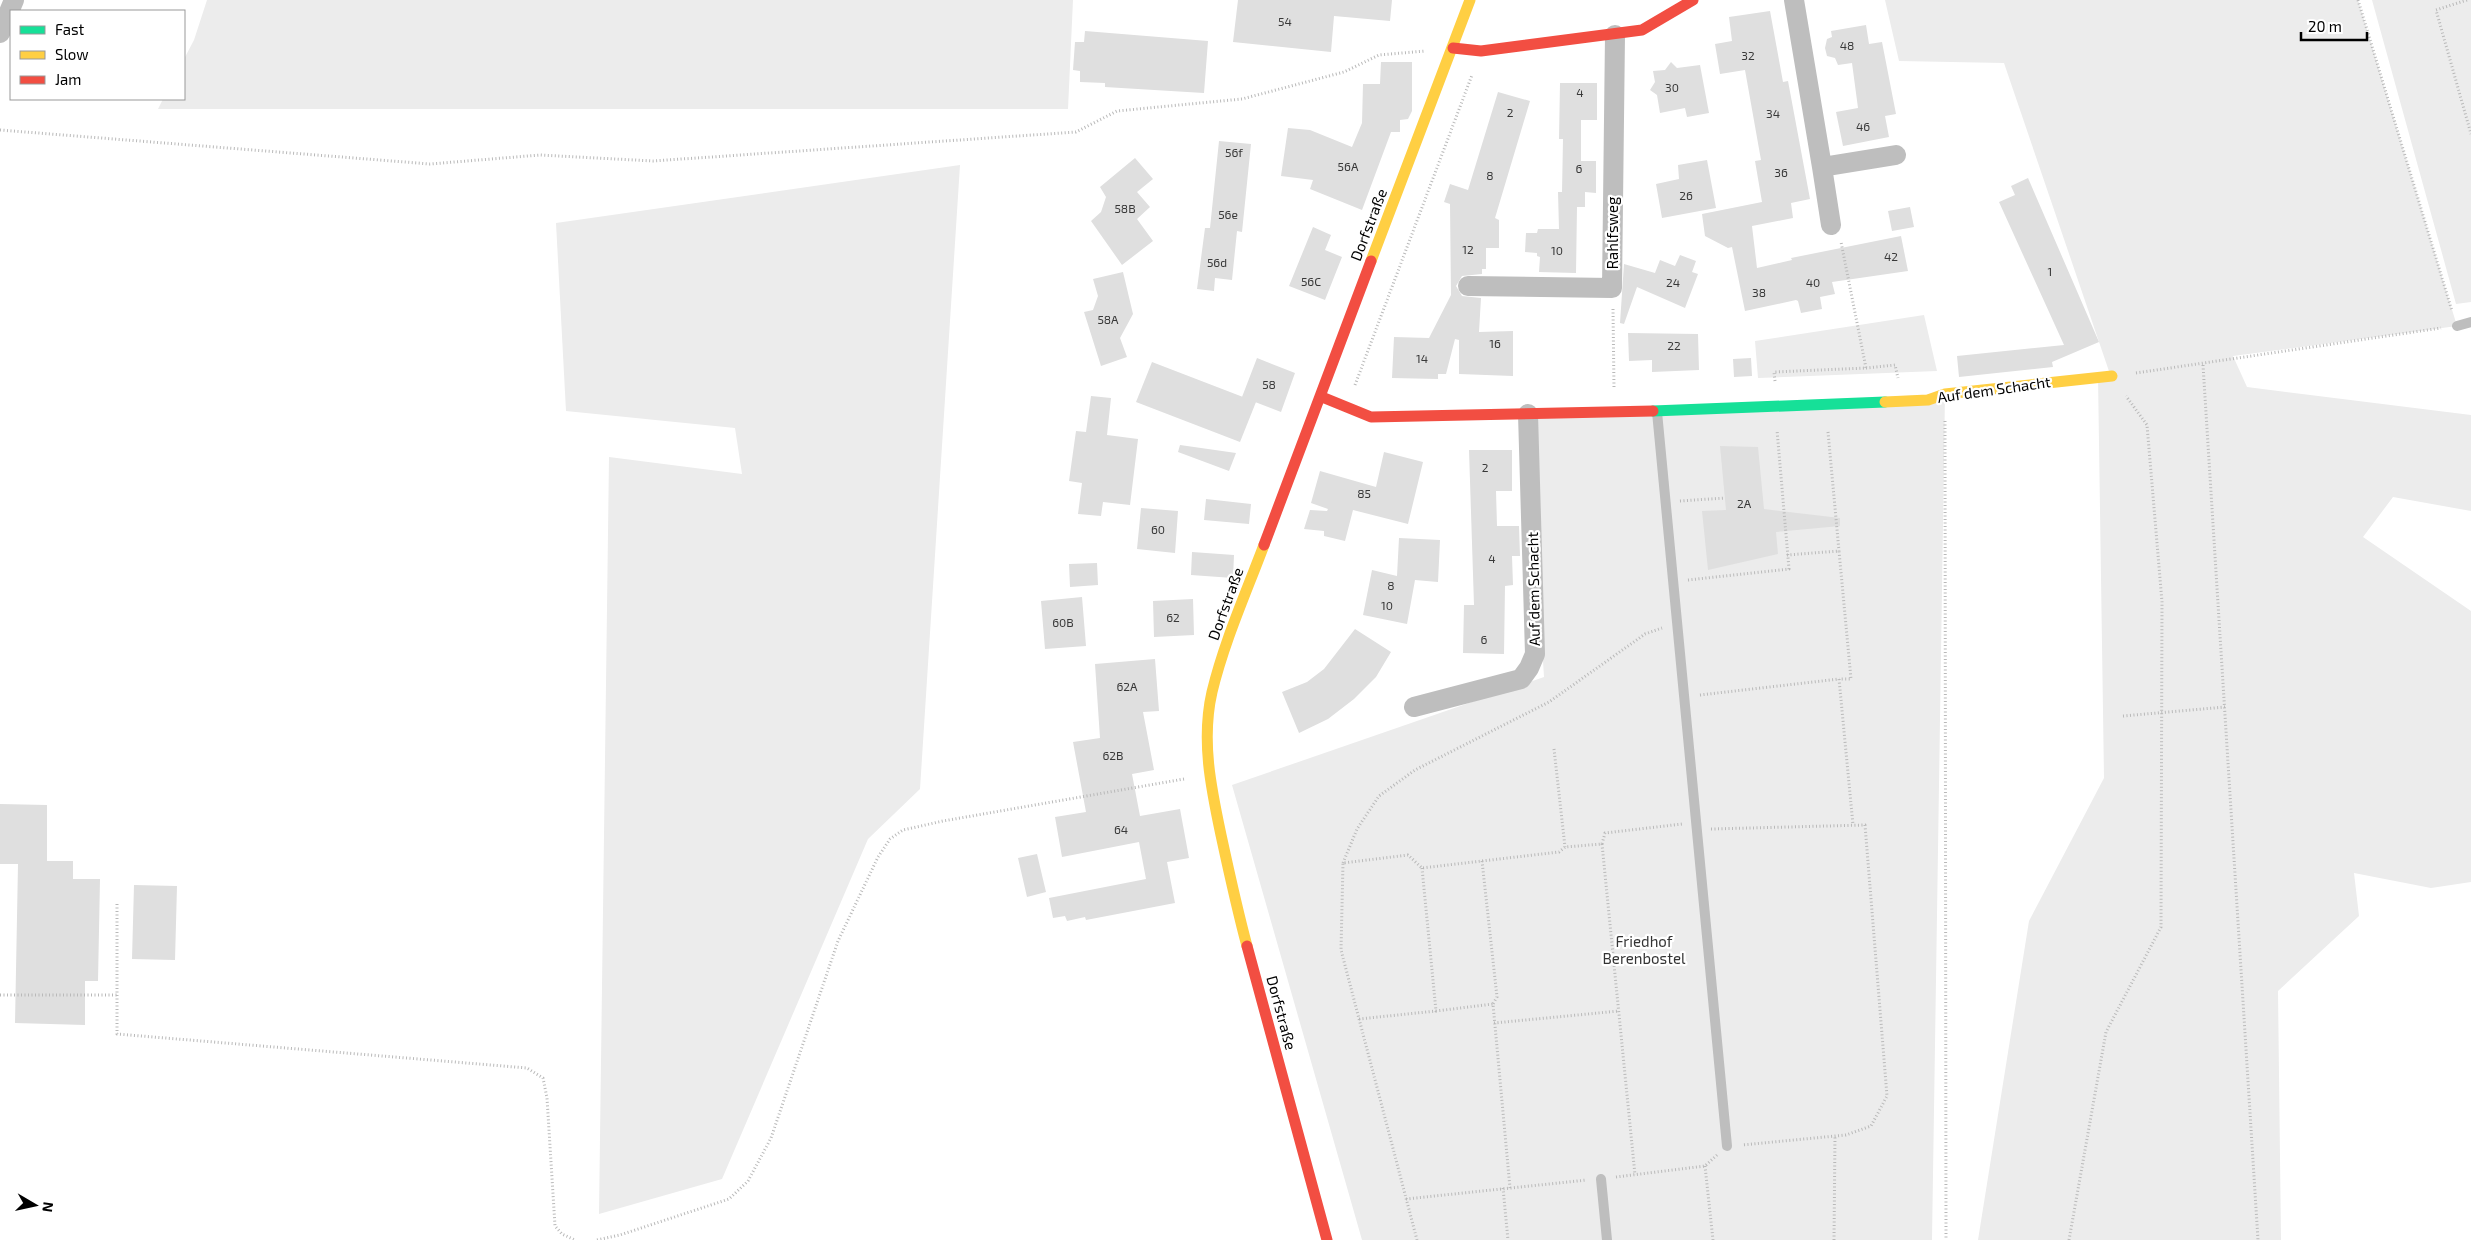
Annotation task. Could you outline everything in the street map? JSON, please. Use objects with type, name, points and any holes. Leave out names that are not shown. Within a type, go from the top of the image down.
[{"type":"street","points":[[0,34],[14,0]]},
{"type":"street","name":"Dorfstraße","points":[[1327,1240],[1233,894],[1208,774],[1207,733],[1212,693],[1229,638],[1322,397],[1470,0]]},
{"type":"street","points":[[1453,48],[1481,51],[1616,35],[1642,30],[1693,0]]},
{"type":"street","points":[[1794,0],[1831,225]]},
{"type":"street","name":"Rahlfsweg","points":[[1468,286],[1612,288],[1616,35]]},
{"type":"street","points":[[1822,167],[1896,155]]},
{"type":"street","name":"Auf dem Schacht","points":[[1322,397],[1371,417],[1657,411],[1928,400],[1945,394],[2112,376]]},
{"type":"street","name":"Auf dem Schacht","points":[[1414,707],[1521,679],[1530,668],[1535,654],[1528,414]]},
{"type":"lane","points":[[2456,326],[2471,322]]},
{"type":"lane","points":[[1657,411],[1727,1146]]},
{"type":"lane","points":[[1601,1179],[1608,1240]]},
{"type":"path","points":[[2069,1240],[2106,1032],[2160,927],[2162,602],[2147,425],[2112,376],[2203,365],[2456,326],[2358,0]]},
{"type":"path","points":[[2467,0],[2436,10],[2471,134]]},
{"type":"path","points":[[0,130],[430,164],[540,155],[653,161],[1076,132],[1116,112],[1242,99],[1344,72],[1379,55],[1453,48]]},
{"type":"path","points":[[1345,406],[1361,372],[1481,51]]},
{"type":"path","points":[[1831,225],[1840,237],[1866,368]]},
{"type":"path","points":[[1612,288],[1614,390],[1618,396],[1618,412]]},
{"type":"path","points":[[2203,365],[2258,1240]]},
{"type":"path","points":[[1673,582],[1789,569],[1774,372],[1895,366],[1899,381]]},
{"type":"path","points":[[1945,394],[1946,1240]]},
{"type":"path","points":[[1684,697],[1851,679],[1828,432]]},
{"type":"path","points":[[1665,502],[1724,498]]},
{"type":"path","points":[[1787,554],[1839,551]]},
{"type":"path","points":[[1417,1240],[1341,950],[1343,863],[1357,829],[1379,796],[1415,770],[1550,702],[1645,634],[1677,622]]},
{"type":"path","points":[[1840,679],[1853,825]]},
{"type":"path","points":[[2123,716],[2225,706]]},
{"type":"path","points":[[1554,750],[1565,847]]},
{"type":"path","points":[[597,1240],[620,1235],[729,1199],[748,1181],[771,1138],[838,941],[878,857],[890,839],[903,830],[943,820],[1208,774]]},
{"type":"path","points":[[1635,1175],[1602,844],[1605,833],[1697,826],[1865,825],[1887,1096],[1871,1126],[1846,1135],[1727,1146]]},
{"type":"path","points":[[1422,868],[1559,852],[1565,847],[1602,844]]},
{"type":"path","points":[[1343,863],[1408,855],[1422,868],[1436,1011]]},
{"type":"path","points":[[1482,861],[1497,997],[1493,1004],[1494,1023],[1510,1188]]},
{"type":"path","points":[[117,904],[117,1034],[527,1068],[543,1078],[555,1226],[562,1234],[574,1240]]},
{"type":"path","points":[[0,995],[117,995]]},
{"type":"path","points":[[1359,1019],[1493,1004]]},
{"type":"path","points":[[1494,1023],[1619,1010]]},
{"type":"path","points":[[1834,1240],[1835,1136]]},
{"type":"path","points":[[1406,1198],[1601,1179],[1705,1166],[1713,1240]]},
{"type":"path","points":[[1503,1188],[1508,1240]]},
{"type":"green space","points":[[207,0],[1073,0],[1068,109],[158,109],[162,100],[185,100],[185,57],[194,40]]},
{"type":"green space","points":[[1885,0],[2358,0],[2457,326],[2233,356],[2247,387],[2471,415],[2471,511],[2393,497],[2363,537],[2471,611],[2471,882],[2431,888],[2354,873],[2359,916],[2278,991],[2281,1240],[1978,1240],[2029,921],[2104,778],[2098,376],[2112,380],[2004,63],[1899,61]]},
{"type":"green space","points":[[2372,0],[2471,0],[2471,302],[2456,304]]},
{"type":"green space","points":[[960,165],[920,789],[868,839],[722,1179],[599,1214],[609,457],[742,474],[735,428],[566,411],[556,223]]},
{"type":"green space","points":[[1924,315],[1937,371],[1758,378],[1755,341]]},
{"type":"green space","name":"Friedhof Berenbostel","points":[[1945,394],[1932,1240],[1362,1240],[1232,785],[1544,677],[1528,414]]},
{"type":"building","points":[[1238,0],[1392,0],[1390,21],[1334,16],[1331,52],[1233,42]]},
{"type":"building","points":[[1770,11],[1783,82],[1788,81],[1810,199],[1791,203],[1793,218],[1752,226],[1757,268],[1792,260],[1791,258],[1901,236],[1908,271],[1832,282],[1835,294],[1820,297],[1822,309],[1801,313],[1798,301],[1796,300],[1745,311],[1732,247],[1728,248],[1705,236],[1702,214],[1762,202],[1755,161],[1761,160],[1745,70],[1720,74],[1715,44],[1732,41],[1729,17]]},
{"type":"building","points":[[1866,25],[1869,44],[1882,42],[1896,114],[1885,116],[1889,137],[1843,146],[1836,112],[1858,108],[1852,63],[1838,65],[1835,58],[1827,56],[1825,48],[1827,39],[1832,37],[1831,31]]},
{"type":"building","points":[[1085,31],[1208,41],[1204,93],[1105,87],[1105,83],[1080,82],[1080,71],[1073,70],[1075,42],[1084,42]]},
{"type":"building","points":[[1381,62],[1412,62],[1412,111],[1408,119],[1400,120],[1400,132],[1391,132],[1362,210],[1310,189],[1313,180],[1281,176],[1288,128],[1310,130],[1352,147],[1362,123],[1363,84],[1380,84]]},
{"type":"building","points":[[1671,62],[1677,68],[1700,65],[1709,113],[1687,117],[1685,108],[1660,113],[1657,95],[1650,90],[1655,82],[1653,71],[1665,70]]},
{"type":"building","points":[[1560,83],[1597,83],[1597,120],[1581,120],[1581,161],[1596,161],[1596,193],[1585,192],[1585,207],[1577,207],[1576,273],[1539,272],[1540,257],[1537,256],[1537,253],[1525,252],[1526,233],[1537,233],[1538,229],[1559,229],[1558,192],[1562,192],[1563,139],[1559,139]]},
{"type":"building","points":[[1498,92],[1530,101],[1495,218],[1499,220],[1499,248],[1486,248],[1486,269],[1482,269],[1482,274],[1462,276],[1456,286],[1462,296],[1481,298],[1479,332],[1513,331],[1513,376],[1459,374],[1459,340],[1455,339],[1446,374],[1438,374],[1438,379],[1392,378],[1394,337],[1429,338],[1451,295],[1450,204],[1444,202],[1450,184],[1468,190]]},
{"type":"building","points":[[1219,141],[1251,144],[1242,232],[1237,231],[1232,280],[1215,278],[1214,291],[1197,289],[1205,228],[1210,228]]},
{"type":"building","points":[[1135,158],[1153,179],[1137,192],[1150,207],[1137,219],[1153,241],[1122,265],[1091,221],[1101,212],[1106,197],[1100,187]]},
{"type":"building","points":[[1707,160],[1716,208],[1662,218],[1656,184],[1679,179],[1678,165]]},
{"type":"building","points":[[2028,178],[2099,342],[2052,362],[2053,367],[1959,377],[1957,356],[2064,345],[1999,202],[2015,195],[2011,186]]},
{"type":"building","points":[[1910,207],[1914,227],[1892,231],[1888,211]]},
{"type":"building","points":[[1313,227],[1331,235],[1325,250],[1342,257],[1325,300],[1289,286]]},
{"type":"building","points":[[1680,255],[1696,261],[1692,272],[1698,274],[1685,308],[1637,287],[1624,324],[1620,323],[1624,264],[1655,273],[1660,260],[1675,266]]},
{"type":"building","points":[[1123,272],[1133,314],[1120,338],[1127,357],[1101,366],[1084,312],[1093,310],[1098,296],[1093,279]]},
{"type":"building","points":[[1628,333],[1698,334],[1699,370],[1652,372],[1652,360],[1629,361]]},
{"type":"building","points":[[1257,358],[1295,373],[1281,412],[1242,397]]},
{"type":"building","points":[[1751,358],[1752,376],[1734,377],[1733,359]]},
{"type":"building","points":[[1152,362],[1256,402],[1240,442],[1136,402]]},
{"type":"building","points":[[1091,396],[1111,398],[1107,435],[1138,439],[1130,505],[1103,502],[1101,516],[1078,514],[1082,483],[1069,481],[1076,431],[1086,432]]},
{"type":"building","points":[[1180,445],[1236,453],[1229,471],[1178,452]]},
{"type":"building","points":[[1720,446],[1758,447],[1764,509],[1840,518],[1840,526],[1776,532],[1778,554],[1708,570],[1702,511],[1726,510]]},
{"type":"building","points":[[1469,450],[1512,450],[1512,491],[1496,491],[1497,526],[1519,526],[1520,556],[1512,556],[1513,585],[1505,586],[1504,654],[1463,653],[1464,605],[1474,605]]},
{"type":"building","points":[[1384,452],[1423,462],[1408,524],[1353,510],[1345,541],[1324,536],[1324,531],[1304,529],[1310,510],[1327,511],[1328,509],[1311,503],[1320,471],[1376,487]]},
{"type":"building","points":[[1206,499],[1251,504],[1249,524],[1204,520]]},
{"type":"building","points":[[1141,508],[1178,511],[1175,553],[1137,549]]},
{"type":"building","points":[[1399,538],[1440,540],[1438,582],[1415,580],[1407,624],[1363,615],[1372,570],[1397,576]]},
{"type":"building","points":[[1192,552],[1234,555],[1233,578],[1191,575]]},
{"type":"building","points":[[1097,563],[1098,585],[1070,587],[1069,564]]},
{"type":"building","points":[[1082,597],[1086,646],[1045,649],[1041,601]]},
{"type":"building","points":[[1193,599],[1194,635],[1154,637],[1153,601]]},
{"type":"building","points":[[1355,629],[1391,652],[1376,677],[1354,699],[1328,719],[1299,733],[1282,692],[1307,682],[1324,669]]},
{"type":"building","points":[[1155,659],[1159,711],[1143,712],[1154,770],[1132,774],[1140,816],[1180,809],[1189,858],[1167,862],[1175,903],[1086,920],[1085,917],[1067,921],[1065,916],[1053,918],[1049,898],[1146,879],[1139,842],[1062,857],[1055,817],[1086,812],[1073,742],[1100,738],[1095,664]]},
{"type":"building","points":[[0,804],[47,805],[47,861],[73,861],[73,879],[100,879],[98,981],[85,981],[85,1025],[15,1023],[18,864],[0,864]]},
{"type":"building","points":[[1037,854],[1046,892],[1027,897],[1018,858]]},
{"type":"building","points":[[134,885],[177,886],[175,960],[132,959]]},
{"type":"traffic: fast","points":[[1653,411],[1885,402]]},
{"type":"traffic: slow","points":[[1371,261],[1470,0]]},
{"type":"traffic: slow","points":[[1885,402],[1928,400],[1945,394],[2112,376]]},
{"type":"traffic: slow","points":[[1247,946],[1214,800],[1207,746],[1207,728],[1212,692],[1217,673],[1264,545]]},
{"type":"traffic: jam","points":[[1453,48],[1481,51],[1642,30],[1693,0]]},
{"type":"traffic: jam","points":[[1264,545],[1371,261]]},
{"type":"traffic: jam","points":[[1322,397],[1371,417],[1653,411]]},
{"type":"traffic: jam","points":[[1247,946],[1327,1240]]}]
